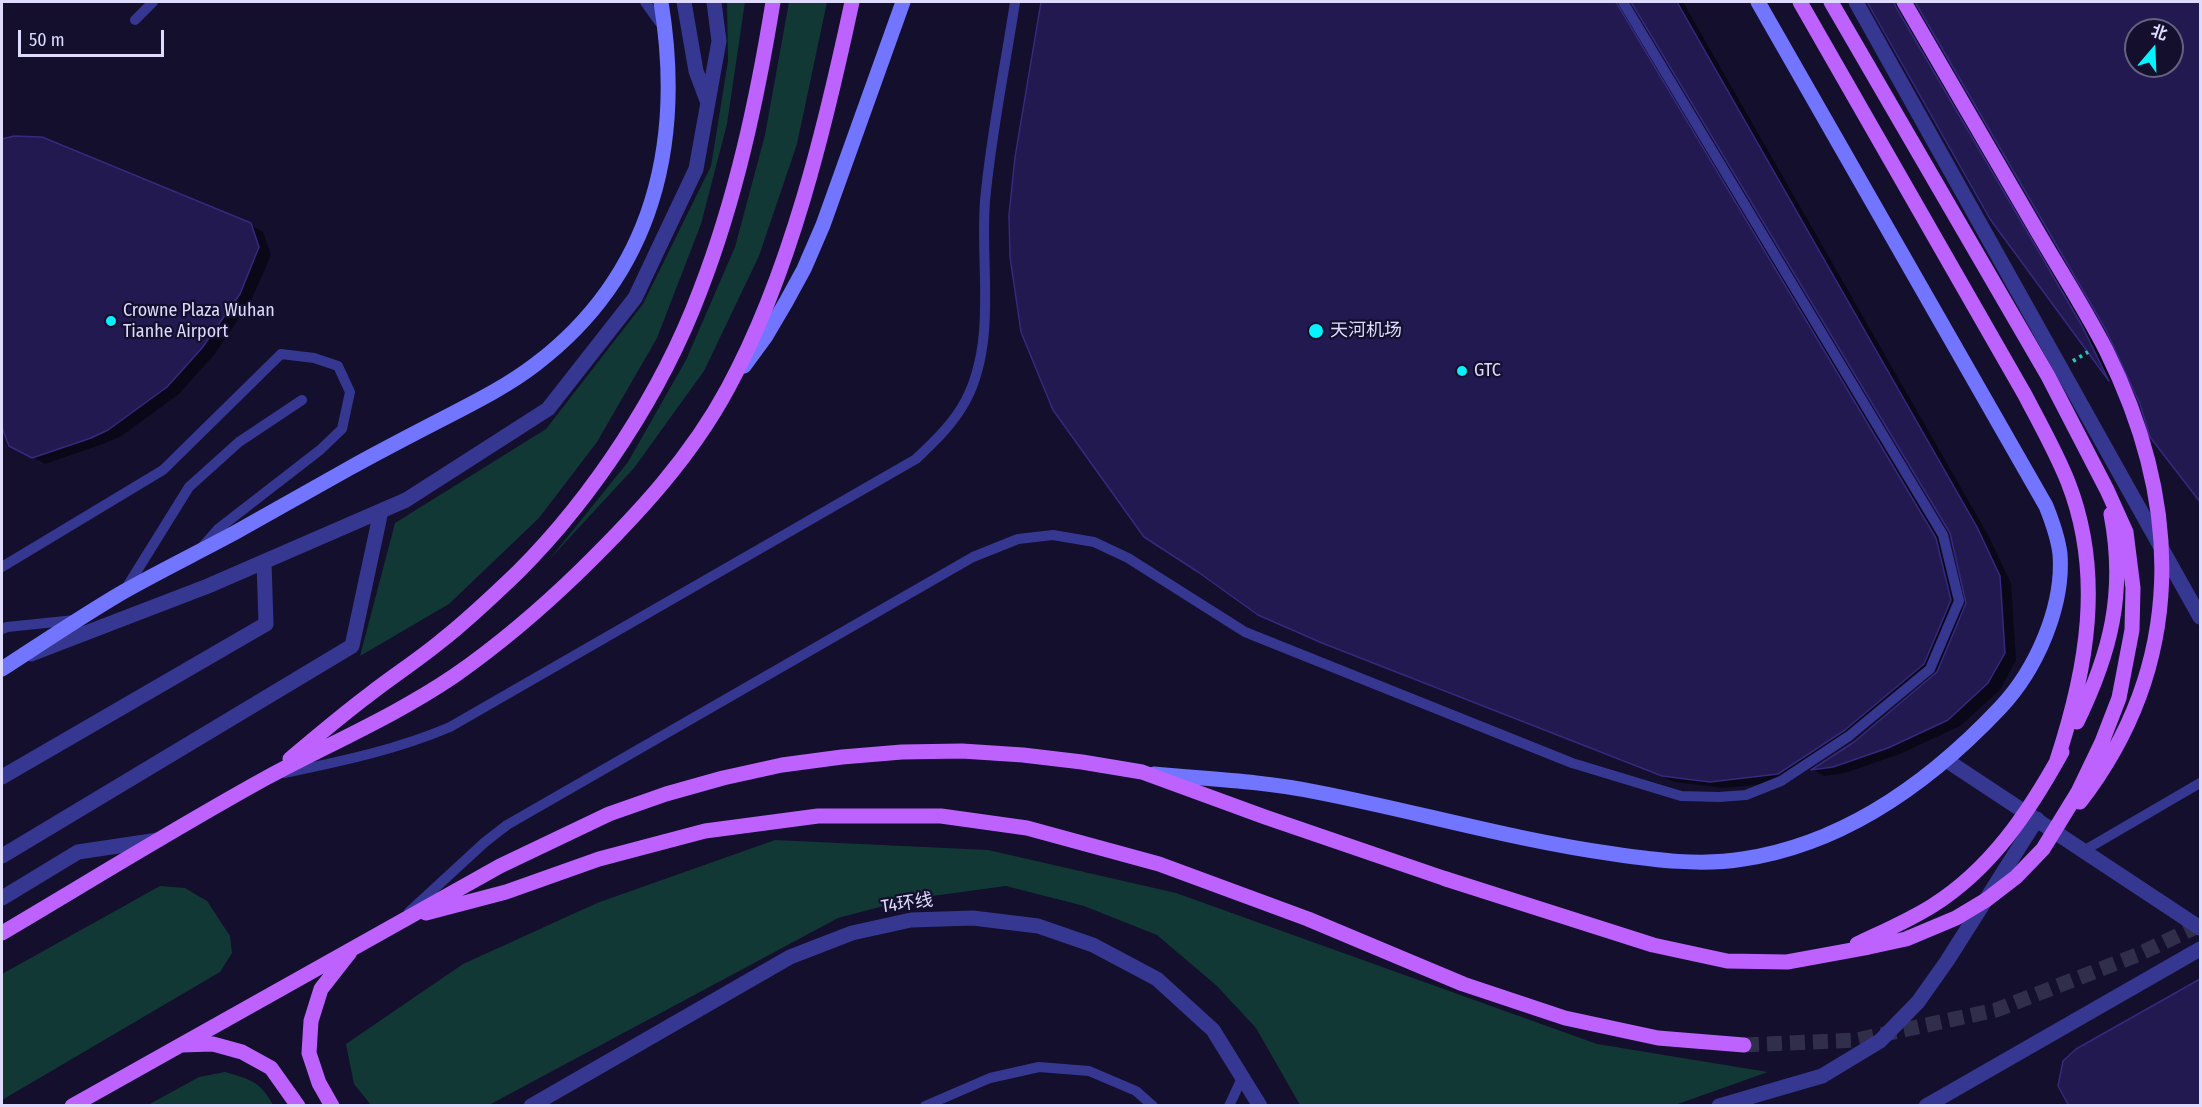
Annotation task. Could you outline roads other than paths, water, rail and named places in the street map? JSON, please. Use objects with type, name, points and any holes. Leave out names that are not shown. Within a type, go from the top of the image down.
[{"type":"main road","points":[[8,665],[123,592],[499,389],[564,342],[608,291],[628,259],[653,198],[661,166],[668,114],[669,73],[661,2]]},
{"type":"main road","points":[[269,776],[370,693],[441,641],[488,600],[558,528],[618,449],[647,401],[700,294],[718,242],[749,130],[773,2]]},
{"type":"main road","points":[[729,388],[758,325],[794,228],[824,122],[852,2]]},
{"type":"main road","points":[[2,933],[269,776],[362,730],[452,677],[506,638],[614,538],[661,487],[695,443],[729,388],[766,336],[804,269],[847,164],[903,2]]},
{"type":"main road","points":[[72,1106],[402,919],[500,866],[609,813],[723,778],[782,765],[902,752],[962,751],[1062,759],[1142,772],[1314,791],[1585,850],[1643,858],[1693,861],[1740,860],[1782,851],[1826,836],[1881,806],[1946,760],[1976,734],[2025,677],[2039,652],[2047,630],[2060,578],[2060,554],[2055,528],[2046,506],[1758,2]]},
{"type":"main road","points":[[1800,2],[2025,395],[2055,452],[2068,484],[2086,547],[2090,611],[2080,679],[2072,715],[2057,760]]},
{"type":"main road","points":[[1831,2],[2048,376],[2126,532],[2133,588],[2132,630],[2119,698],[2102,742],[2078,792],[2043,849]]},
{"type":"main road","points":[[1142,772],[1265,818],[1613,933],[1727,961],[1757,963],[1804,960],[1906,939],[1956,918],[1986,900],[2016,877],[2043,849],[2104,769],[2126,731],[2148,674],[2156,641],[2161,603],[2162,540],[2157,507],[2134,416],[2106,350],[1904,2]]},
{"type":"main road","points":[[1838,953],[1931,906],[1963,884],[1992,856],[2015,828],[2057,760],[2091,694],[2110,634],[2118,575],[2117,546],[2107,490]]},
{"type":"main road","points":[[402,919],[506,892],[598,859],[705,831],[818,816],[941,816],[1027,828],[1159,864],[1308,919],[1463,984],[1565,1018],[1658,1038],[1744,1045]]},
{"type":"main road","points":[[332,1106],[319,1083],[309,1053],[311,1021],[321,989],[355,946]]},
{"type":"main road","points":[[178,1046],[213,1044],[242,1052],[271,1068],[298,1106]]},
{"type":"street","points":[[684,2],[696,71],[708,104]]},
{"type":"street","points":[[8,665],[208,586],[406,500],[548,409],[635,298],[696,169],[719,41],[714,2]]},
{"type":"street","points":[[1856,2],[2200,617]]},
{"type":"street","points":[[2,855],[352,646],[381,511]]},
{"type":"street","points":[[2,777],[266,624],[264,562]]},
{"type":"street","points":[[1946,760],[2200,928]]},
{"type":"street","points":[[1719,1106],[1822,1076],[1880,1041],[1918,1002],[2037,819]]},
{"type":"street","points":[[2,897],[78,852],[161,839]]},
{"type":"street","name":"T4环线","points":[[531,1106],[790,957],[852,933],[911,920],[973,918],[1038,926],[1093,945],[1158,979],[1213,1030],[1260,1106]]},
{"type":"street","points":[[1926,1106],[2200,949]]},
{"type":"lane","points":[[135,20],[153,2]]},
{"type":"lane","points":[[645,2],[665,29]]},
{"type":"lane","points":[[269,776],[370,755],[414,742],[450,727],[916,459],[945,432],[966,400],[979,362],[985,327],[985,202],[1015,2]]},
{"type":"lane","points":[[402,919],[485,842],[507,825],[973,558],[1018,539],[1053,535],[1094,542],[1128,558],[1245,632],[1572,763],[1681,796],[1719,798],[1746,795],[1781,781],[1849,736],[1930,669],[1959,601],[1943,535],[1623,2]]},
{"type":"lane","points":[[2,567],[163,470],[281,354],[314,358],[338,366],[350,392],[342,429],[320,450],[218,530],[197,553]]},
{"type":"lane","points":[[123,592],[189,487],[239,442],[303,400]]},
{"type":"lane","points":[[2,629],[80,619]]},
{"type":"lane","points":[[2085,850],[2200,783]]},
{"type":"lane","points":[[925,1106],[990,1078],[1039,1067],[1089,1071],[1136,1091],[1153,1106]]},
{"type":"lane","points":[[1229,1106],[1242,1078]]},
{"type":"tunnel","points":[[1744,1045],[1857,1040],[1996,1010],[2137,955],[2200,925]]},
{"type":"place","name":"Crowne Plaza Wuhan Tianhe Airport","points":[[111,321]]},
{"type":"place","name":"天河机场","points":[[1316,331]]},
{"type":"place","name":"GTC","points":[[1462,371]]}]
